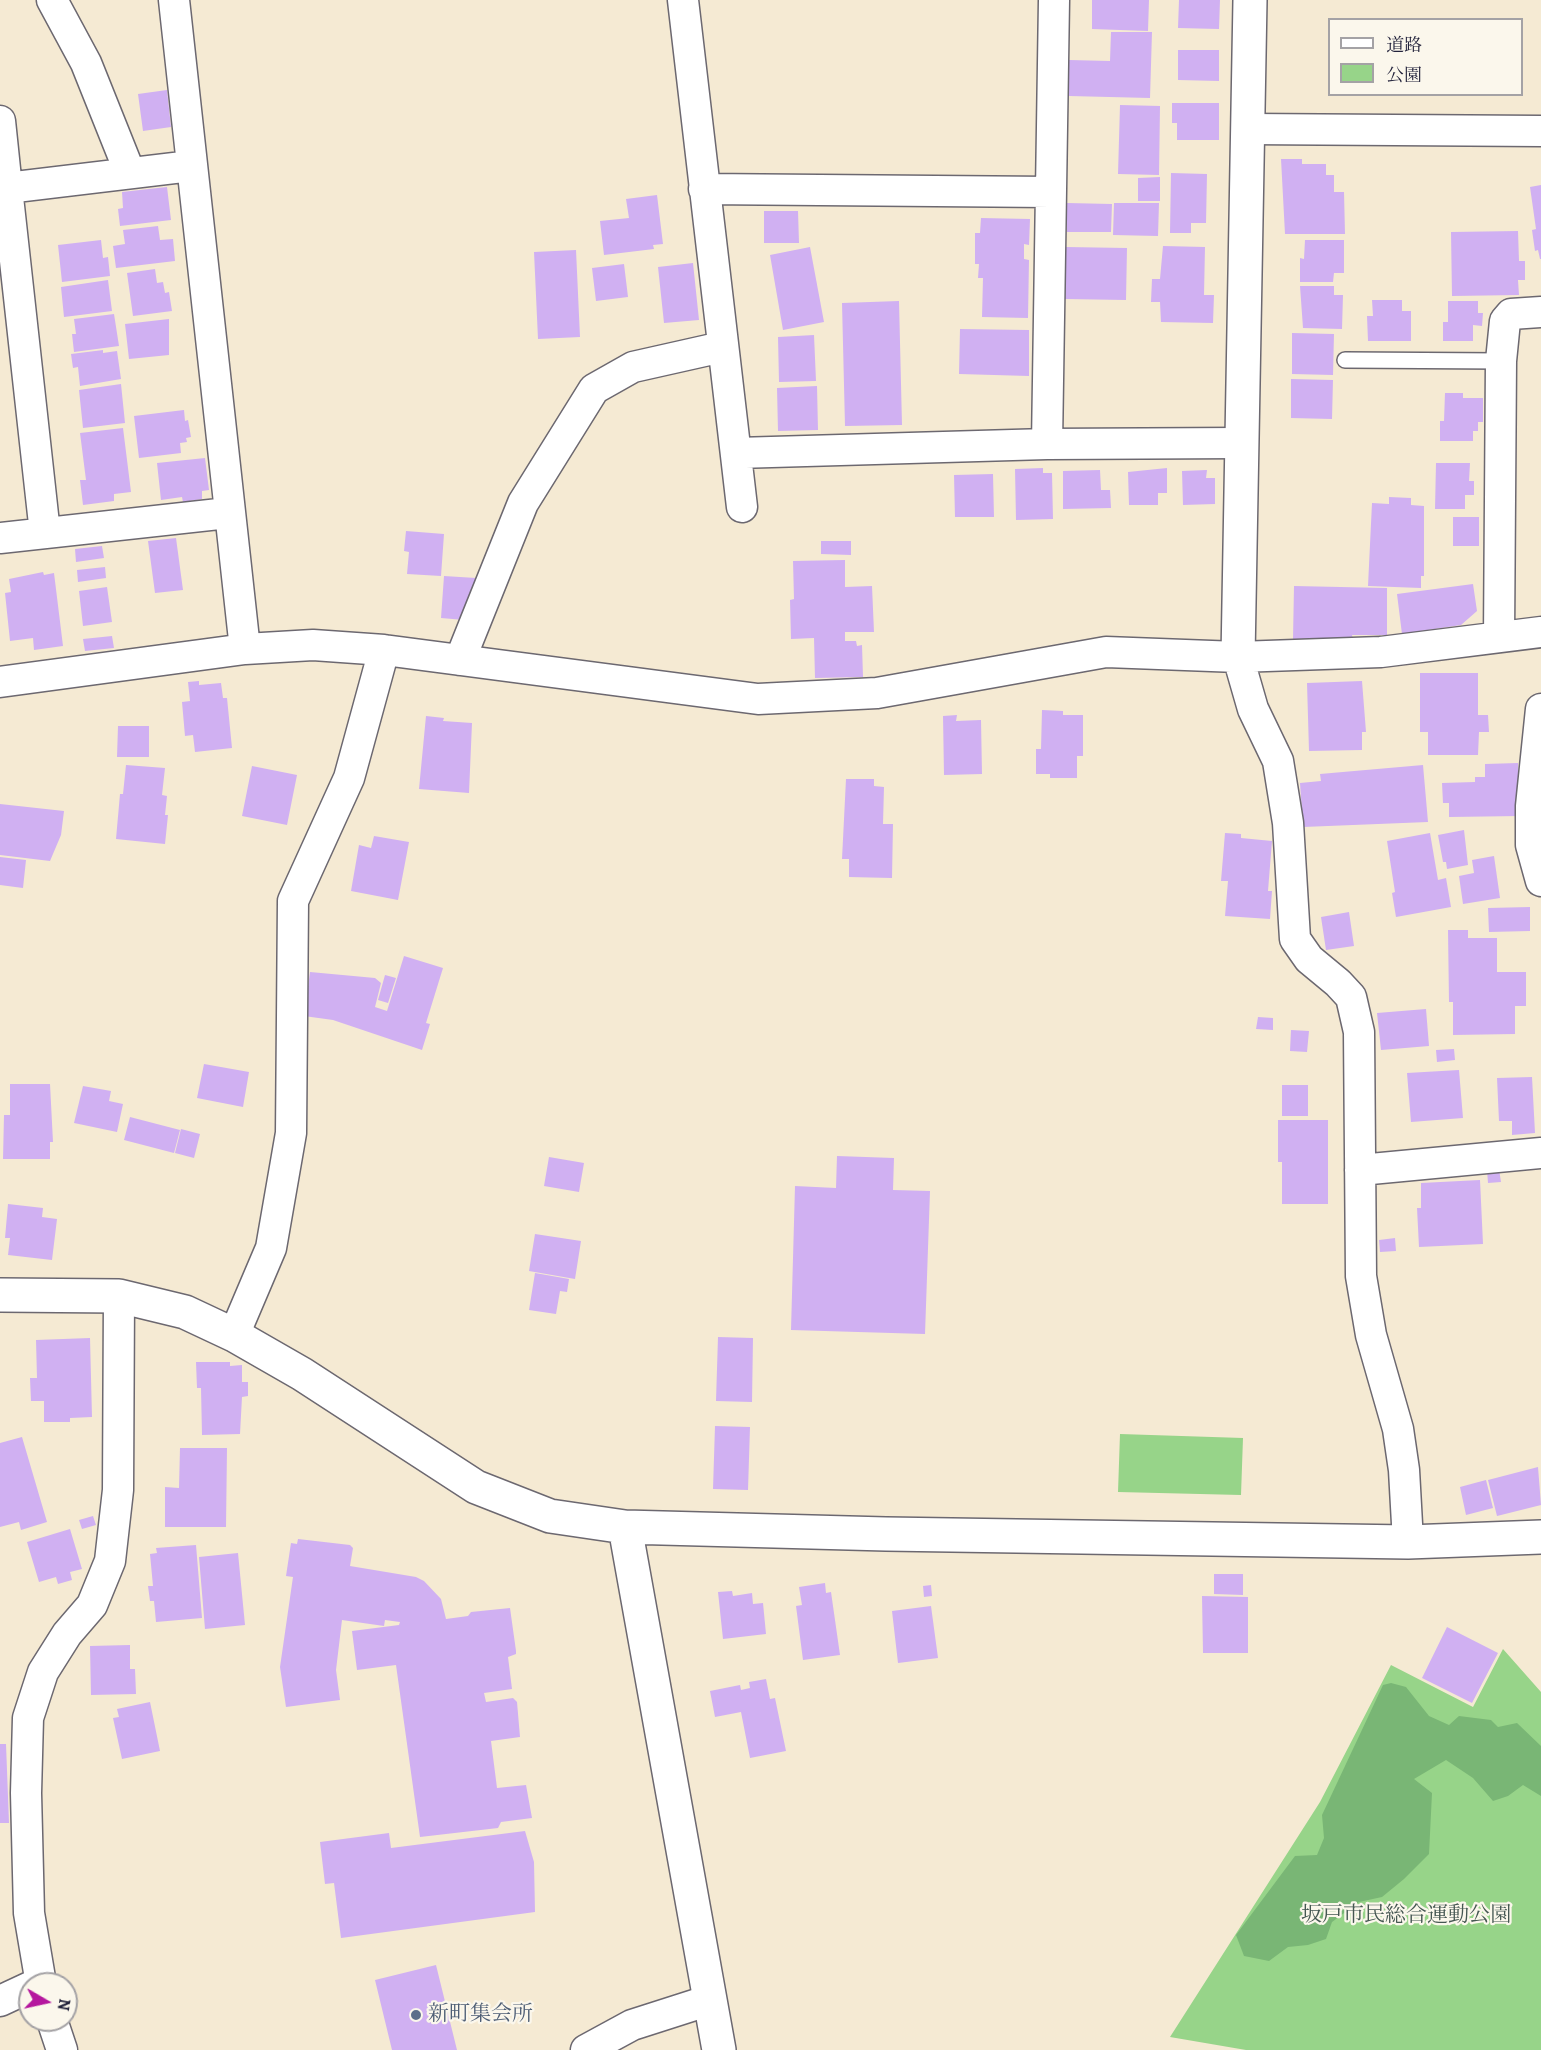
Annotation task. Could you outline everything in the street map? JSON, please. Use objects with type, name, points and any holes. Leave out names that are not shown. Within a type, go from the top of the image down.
[{"type":"street","points":[[52,0],[86,63],[130,174]]},
{"type":"street","points":[[174,0],[190,166],[244,649]]},
{"type":"street","points":[[683,0],[742,507]]},
{"type":"street","points":[[1047,444],[1054,0]]},
{"type":"street","points":[[1250,0],[1240,442],[1238,657],[1253,709],[1278,760],[1288,823],[1295,939],[1309,959],[1351,997],[1359,1032],[1361,1276],[1371,1335],[1398,1429],[1404,1470],[1408,1542]]},
{"type":"street","points":[[0,121],[45,533]]},
{"type":"street","points":[[1248,129],[1541,131]]},
{"type":"street","points":[[7,188],[190,166]]},
{"type":"street","points":[[704,189],[1050,192]]},
{"type":"street","points":[[1499,637],[1502,361],[1505,321],[1511,314],[1541,312]]},
{"type":"street","points":[[460,660],[524,503],[594,389],[633,367],[722,347]]},
{"type":"street","points":[[736,453],[1047,444],[1240,442]]},
{"type":"street","points":[[0,538],[228,513]]},
{"type":"street","points":[[0,682],[244,649],[313,645],[384,650],[758,699],[877,693],[1106,652],[1238,657],[1381,652],[1541,632]]},
{"type":"street","points":[[234,1335],[271,1248],[291,1133],[294,900],[349,778],[384,650]]},
{"type":"street","points":[[1541,709],[1532,806],[1531,845],[1541,881]]},
{"type":"street","points":[[1360,1170],[1541,1153]]},
{"type":"street","points":[[0,1294],[118,1296],[185,1312],[234,1335],[302,1374],[476,1487],[550,1516],[625,1527],[1408,1542],[1541,1537]]},
{"type":"street","points":[[36,1972],[29,1912],[26,1793],[28,1718],[43,1672],[67,1634],[92,1605],[110,1561],[118,1490],[118,1296]]},
{"type":"street","points":[[625,1527],[719,2050]]},
{"type":"street","points":[[0,2001],[18,1993]]},
{"type":"street","points":[[586,2050],[632,2025],[710,2000]]},
{"type":"street","points":[[56,2032],[62,2050]]},
{"type":"lane","points":[[1345,360],[1502,361]]},
{"type":"green space","points":[[1120,1434],[1243,1438],[1241,1495],[1118,1492]]},
{"type":"green space","name":"坂戸市民総合運動公園","points":[[1503,1649],[1541,1692],[1541,2050],[1246,2050],[1170,2037],[1320,1802],[1391,1665],[1473,1707]]},
{"type":"green space","points":[[1391,1683],[1406,1687],[1429,1716],[1449,1725],[1459,1716],[1491,1720],[1498,1727],[1517,1723],[1541,1746],[1541,1796],[1523,1785],[1508,1796],[1493,1801],[1473,1778],[1446,1760],[1414,1779],[1432,1793],[1429,1854],[1404,1879],[1382,1897],[1359,1902],[1332,1922],[1326,1939],[1308,1945],[1288,1947],[1269,1961],[1244,1956],[1236,1935],[1295,1856],[1317,1855],[1324,1838],[1322,1815],[1383,1685]]},
{"type":"building","points":[[1092,0],[1149,0],[1148,31],[1092,29]]},
{"type":"building","points":[[1179,0],[1220,0],[1219,29],[1178,28]]},
{"type":"building","points":[[1111,32],[1152,32],[1150,98],[1069,96],[1069,60],[1110,61]]},
{"type":"building","points":[[1178,50],[1219,50],[1219,81],[1178,80]]},
{"type":"building","points":[[167,90],[171,127],[143,131],[138,94]]},
{"type":"building","points":[[1172,103],[1219,103],[1219,140],[1177,140],[1177,123],[1172,123]]},
{"type":"building","points":[[1120,105],[1160,106],[1159,175],[1118,174]]},
{"type":"building","points":[[1281,159],[1302,159],[1302,164],[1326,164],[1326,175],[1334,175],[1334,192],[1344,192],[1345,234],[1285,234]]},
{"type":"building","points":[[1171,173],[1207,174],[1206,223],[1191,223],[1191,233],[1170,233]]},
{"type":"building","points":[[1160,177],[1160,201],[1138,201],[1138,178]]},
{"type":"building","points":[[1541,185],[1540,259],[1538,250],[1535,251],[1532,230],[1536,229],[1530,187]]},
{"type":"building","points":[[167,187],[171,220],[120,226],[118,209],[123,208],[122,192]]},
{"type":"building","points":[[657,195],[663,244],[653,245],[654,249],[604,255],[600,221],[629,218],[626,199]]},
{"type":"building","points":[[1067,203],[1112,204],[1111,232],[1067,232]]},
{"type":"building","points":[[1114,203],[1159,203],[1158,236],[1113,235]]},
{"type":"building","points":[[764,211],[798,211],[799,243],[764,243]]},
{"type":"building","points":[[981,218],[1030,219],[1029,245],[1024,244],[1024,259],[1029,260],[1028,318],[982,317],[983,278],[978,278],[979,264],[975,264],[975,233],[980,233]]},
{"type":"building","points":[[158,226],[160,240],[173,239],[175,261],[116,268],[113,246],[125,244],[123,230]]},
{"type":"building","points":[[1518,231],[1519,261],[1525,261],[1525,280],[1518,280],[1519,295],[1452,296],[1451,232]]},
{"type":"building","points":[[101,240],[103,258],[108,257],[110,276],[62,282],[58,245]]},
{"type":"building","points":[[1305,240],[1344,240],[1344,273],[1334,273],[1333,282],[1300,282],[1300,258],[1304,259]]},
{"type":"building","points":[[1163,246],[1205,247],[1204,295],[1214,295],[1213,323],[1161,322],[1160,302],[1151,302],[1152,279],[1160,279]]},
{"type":"building","points":[[810,247],[824,322],[783,330],[770,255]]},
{"type":"building","points":[[1066,247],[1127,248],[1126,300],[1065,299]]},
{"type":"building","points":[[576,250],[580,337],[538,339],[534,252]]},
{"type":"building","points":[[693,263],[699,320],[664,323],[658,267]]},
{"type":"building","points":[[624,264],[628,297],[596,301],[592,268]]},
{"type":"building","points":[[155,269],[157,283],[163,282],[165,293],[169,292],[172,311],[133,316],[127,273]]},
{"type":"building","points":[[108,280],[112,311],[64,317],[61,287]]},
{"type":"building","points":[[1300,286],[1334,286],[1334,295],[1343,295],[1342,329],[1303,328]]},
{"type":"building","points":[[1372,300],[1402,300],[1402,311],[1411,311],[1411,341],[1368,341],[1367,316],[1373,316]]},
{"type":"building","points":[[899,301],[902,425],[845,426],[842,303]]},
{"type":"building","points":[[1448,301],[1478,301],[1478,313],[1483,313],[1482,326],[1473,325],[1473,341],[1443,341],[1443,322],[1448,322]]},
{"type":"building","points":[[114,314],[119,346],[74,352],[72,334],[76,334],[74,319]]},
{"type":"building","points":[[169,319],[169,355],[129,359],[125,324]]},
{"type":"building","points":[[960,329],[1029,330],[1029,376],[959,374]]},
{"type":"building","points":[[1292,333],[1334,334],[1333,375],[1292,374]]},
{"type":"building","points":[[814,335],[816,381],[779,382],[778,337]]},
{"type":"building","points":[[103,350],[103,353],[117,351],[121,379],[80,386],[78,367],[73,368],[71,354]]},
{"type":"building","points":[[1291,379],[1333,380],[1332,419],[1291,418]]},
{"type":"building","points":[[121,384],[125,423],[83,428],[79,390]]},
{"type":"building","points":[[817,386],[818,430],[778,431],[777,388]]},
{"type":"building","points":[[1445,393],[1463,393],[1463,398],[1483,398],[1483,422],[1478,422],[1478,431],[1473,431],[1473,441],[1440,441],[1440,421],[1444,421]]},
{"type":"building","points":[[184,410],[191,437],[186,438],[187,442],[180,443],[181,453],[139,458],[134,416]]},
{"type":"building","points":[[123,428],[131,492],[114,494],[114,501],[83,505],[80,480],[86,480],[80,433]]},
{"type":"building","points":[[205,458],[209,490],[202,491],[202,499],[183,502],[182,497],[161,500],[157,463]]},
{"type":"building","points":[[1436,463],[1470,463],[1469,481],[1474,481],[1474,495],[1465,495],[1465,509],[1435,509]]},
{"type":"building","points":[[1043,468],[1043,473],[1052,473],[1053,519],[1016,520],[1015,469]]},
{"type":"building","points":[[1167,468],[1167,493],[1158,493],[1158,505],[1129,505],[1128,472]]},
{"type":"building","points":[[1100,470],[1101,490],[1110,490],[1111,508],[1063,509],[1063,471]]},
{"type":"building","points":[[1207,470],[1206,478],[1215,478],[1215,504],[1183,505],[1182,471]]},
{"type":"building","points":[[993,474],[994,517],[955,517],[954,475]]},
{"type":"building","points":[[1389,497],[1411,498],[1411,505],[1424,506],[1424,576],[1421,576],[1421,588],[1368,586],[1372,503],[1389,504]]},
{"type":"building","points":[[1453,517],[1479,517],[1479,546],[1453,546]]},
{"type":"building","points":[[406,531],[444,534],[441,576],[407,574],[409,552],[404,551]]},
{"type":"building","points":[[176,538],[183,590],[155,593],[148,541]]},
{"type":"building","points":[[821,541],[851,541],[851,555],[821,554]]},
{"type":"building","points":[[102,546],[104,558],[76,562],[75,549]]},
{"type":"building","points":[[845,560],[845,587],[872,586],[874,632],[845,632],[845,641],[856,641],[857,646],[862,645],[863,677],[815,678],[814,638],[791,639],[790,600],[794,599],[793,561]]},
{"type":"building","points":[[105,567],[106,578],[78,582],[77,570]]},
{"type":"building","points":[[43,572],[44,575],[54,573],[63,646],[34,650],[33,638],[10,641],[5,593],[11,592],[9,579]]},
{"type":"building","points":[[444,576],[476,578],[475,605],[466,605],[464,620],[441,618]]},
{"type":"building","points":[[1473,584],[1477,611],[1461,625],[1402,634],[1397,594]]},
{"type":"building","points":[[1294,586],[1387,588],[1387,635],[1352,635],[1353,640],[1293,639]]},
{"type":"building","points":[[107,587],[112,622],[83,626],[79,591]]},
{"type":"building","points":[[112,636],[114,648],[85,651],[83,639]]},
{"type":"building","points":[[1420,673],[1478,673],[1478,715],[1488,715],[1489,732],[1479,732],[1478,755],[1428,755],[1428,732],[1420,732]]},
{"type":"building","points":[[199,681],[199,685],[221,683],[223,698],[227,698],[232,748],[195,752],[193,735],[185,736],[182,702],[190,701],[188,682]]},
{"type":"building","points":[[1362,681],[1366,732],[1362,732],[1362,750],[1309,751],[1307,683]]},
{"type":"building","points":[[1042,710],[1063,711],[1063,715],[1083,715],[1083,756],[1077,756],[1077,778],[1050,778],[1050,774],[1036,774],[1036,749],[1041,749]]},
{"type":"building","points":[[957,715],[956,721],[981,720],[982,774],[944,775],[943,716]]},
{"type":"building","points":[[426,716],[444,718],[443,721],[472,723],[469,793],[419,789]]},
{"type":"building","points":[[118,726],[149,726],[149,757],[117,757]]},
{"type":"building","points":[[1518,763],[1520,816],[1449,817],[1449,803],[1443,803],[1442,783],[1475,782],[1475,777],[1485,777],[1485,764]]},
{"type":"building","points":[[126,765],[165,768],[162,795],[167,796],[165,815],[168,815],[165,844],[116,839],[120,794],[123,794]]},
{"type":"building","points":[[1423,765],[1428,822],[1303,827],[1300,783],[1321,781],[1320,774]]},
{"type":"building","points":[[252,766],[297,775],[287,825],[242,816]]},
{"type":"building","points":[[846,779],[874,779],[874,786],[884,787],[883,824],[893,824],[892,878],[849,877],[849,859],[842,859]]},
{"type":"building","points":[[0,804],[64,811],[61,835],[50,861],[0,855]]},
{"type":"building","points":[[1464,830],[1468,865],[1447,869],[1446,862],[1443,862],[1438,835]]},
{"type":"building","points":[[1225,833],[1241,834],[1241,838],[1272,841],[1268,891],[1272,891],[1270,919],[1225,916],[1228,881],[1221,881]]},
{"type":"building","points":[[1430,833],[1438,880],[1446,878],[1451,907],[1396,917],[1392,893],[1395,892],[1387,841]]},
{"type":"building","points":[[374,836],[409,842],[398,900],[351,891],[359,845],[371,848]]},
{"type":"building","points":[[1494,856],[1500,898],[1463,904],[1459,876],[1474,873],[1472,860]]},
{"type":"building","points":[[0,857],[26,860],[23,888],[0,885]]},
{"type":"building","points":[[1530,907],[1530,931],[1489,932],[1488,908]]},
{"type":"building","points":[[1349,912],[1354,946],[1326,950],[1321,917]]},
{"type":"building","points":[[1448,930],[1468,930],[1468,938],[1497,938],[1497,972],[1526,972],[1526,1006],[1515,1006],[1515,1034],[1453,1035],[1453,1002],[1449,1002]]},
{"type":"building","points":[[404,956],[443,968],[426,1023],[430,1024],[422,1050],[333,1020],[304,1016],[310,972],[375,978],[381,983],[375,1007],[387,1011]]},
{"type":"building","points":[[385,975],[396,978],[388,1003],[378,1000]]},
{"type":"building","points":[[1426,1009],[1429,1046],[1381,1050],[1377,1013]]},
{"type":"building","points":[[1258,1017],[1273,1018],[1273,1030],[1256,1029]]},
{"type":"building","points":[[1291,1030],[1309,1031],[1307,1052],[1290,1051]]},
{"type":"building","points":[[1454,1049],[1455,1060],[1437,1062],[1436,1050]]},
{"type":"building","points":[[204,1064],[249,1072],[243,1107],[197,1098]]},
{"type":"building","points":[[1459,1070],[1463,1118],[1411,1122],[1407,1073]]},
{"type":"building","points":[[1532,1077],[1535,1133],[1512,1135],[1512,1121],[1499,1121],[1497,1078]]},
{"type":"building","points":[[10,1084],[50,1084],[53,1142],[50,1142],[50,1159],[3,1159],[4,1115],[10,1115]]},
{"type":"building","points":[[1282,1085],[1308,1085],[1308,1116],[1282,1116]]},
{"type":"building","points":[[83,1086],[111,1091],[109,1101],[123,1104],[117,1132],[74,1123]]},
{"type":"building","points":[[130,1117],[180,1130],[174,1153],[124,1140]]},
{"type":"building","points":[[1278,1120],[1328,1120],[1328,1204],[1282,1204],[1282,1162],[1278,1162]]},
{"type":"building","points":[[181,1129],[200,1134],[194,1158],[175,1153]]},
{"type":"building","points":[[837,1156],[894,1158],[893,1190],[930,1191],[925,1334],[791,1330],[795,1186],[836,1188]]},
{"type":"building","points":[[549,1157],[584,1163],[579,1192],[544,1186]]},
{"type":"building","points":[[1499,1169],[1501,1182],[1488,1183],[1487,1170]]},
{"type":"building","points":[[1480,1180],[1483,1244],[1419,1247],[1417,1208],[1421,1208],[1421,1183]]},
{"type":"building","points":[[8,1204],[43,1208],[42,1217],[57,1219],[52,1260],[8,1255],[10,1238],[5,1238]]},
{"type":"building","points":[[535,1234],[581,1241],[575,1279],[529,1271]]},
{"type":"building","points":[[1395,1238],[1396,1251],[1380,1252],[1379,1240]]},
{"type":"building","points":[[535,1273],[569,1279],[567,1292],[560,1291],[556,1314],[529,1310]]},
{"type":"building","points":[[718,1337],[753,1338],[752,1402],[716,1401]]},
{"type":"building","points":[[90,1338],[92,1417],[70,1418],[70,1422],[44,1422],[44,1401],[31,1401],[30,1378],[37,1378],[36,1340]]},
{"type":"building","points":[[196,1362],[230,1362],[230,1366],[242,1365],[242,1382],[248,1382],[248,1396],[242,1397],[240,1434],[202,1435],[201,1388],[197,1388]]},
{"type":"building","points":[[715,1426],[750,1427],[748,1490],[713,1489]]},
{"type":"building","points":[[22,1437],[47,1522],[21,1530],[19,1522],[0,1527],[0,1443]]},
{"type":"building","points":[[180,1448],[227,1448],[226,1527],[165,1527],[165,1487],[179,1488]]},
{"type":"building","points":[[1538,1467],[1541,1505],[1497,1516],[1488,1480]]},
{"type":"building","points":[[1486,1480],[1493,1508],[1466,1515],[1460,1487]]},
{"type":"building","points":[[93,1516],[96,1525],[82,1529],[79,1520]]},
{"type":"building","points":[[70,1529],[82,1569],[70,1572],[72,1580],[58,1584],[56,1577],[39,1582],[27,1542]]},
{"type":"building","points":[[298,1539],[350,1545],[353,1548],[350,1566],[416,1577],[424,1581],[441,1599],[446,1619],[468,1616],[471,1612],[510,1608],[516,1651],[516,1654],[508,1657],[512,1689],[484,1693],[486,1702],[513,1698],[517,1702],[520,1737],[491,1741],[497,1788],[526,1785],[532,1818],[501,1822],[498,1828],[420,1837],[396,1665],[357,1670],[352,1631],[399,1625],[400,1622],[385,1620],[384,1626],[342,1620],[336,1670],[340,1700],[286,1707],[280,1667],[293,1577],[286,1576],[291,1543],[297,1544]]},
{"type":"building","points":[[196,1545],[202,1618],[156,1622],[154,1601],[150,1601],[148,1586],[153,1586],[150,1554],[157,1553],[156,1548]]},
{"type":"building","points":[[238,1553],[245,1625],[205,1629],[199,1557]]},
{"type":"building","points":[[1214,1574],[1243,1574],[1243,1595],[1214,1594]]},
{"type":"building","points":[[825,1583],[826,1593],[831,1592],[840,1655],[803,1660],[796,1606],[802,1605],[799,1587]]},
{"type":"building","points":[[931,1585],[932,1596],[924,1597],[923,1586]]},
{"type":"building","points":[[732,1591],[733,1596],[752,1593],[753,1604],[763,1603],[766,1634],[723,1639],[718,1592]]},
{"type":"building","points":[[1202,1596],[1248,1597],[1248,1653],[1203,1653]]},
{"type":"building","points":[[931,1606],[938,1658],[898,1663],[892,1611]]},
{"type":"building","points":[[1447,1627],[1498,1653],[1472,1703],[1422,1678]]},
{"type":"building","points":[[130,1645],[130,1669],[135,1669],[136,1694],[91,1695],[90,1646]]},
{"type":"building","points":[[766,1679],[770,1699],[775,1698],[786,1751],[750,1758],[741,1712],[715,1717],[710,1691],[740,1685],[741,1690],[750,1688],[749,1682]]},
{"type":"building","points":[[150,1702],[160,1751],[122,1759],[113,1718],[119,1717],[117,1709]]},
{"type":"building","points":[[0,1744],[6,1744],[9,1823],[0,1823]]},
{"type":"building","points":[[525,1831],[534,1862],[535,1912],[341,1938],[334,1883],[325,1884],[320,1842],[389,1833],[391,1848]]},
{"type":"building","name":"新町集会所","points":[[436,1965],[457,2050],[392,2050],[375,1980]]},
{"type":"place","name":"新町集会所","points":[[416,2015]]}]
